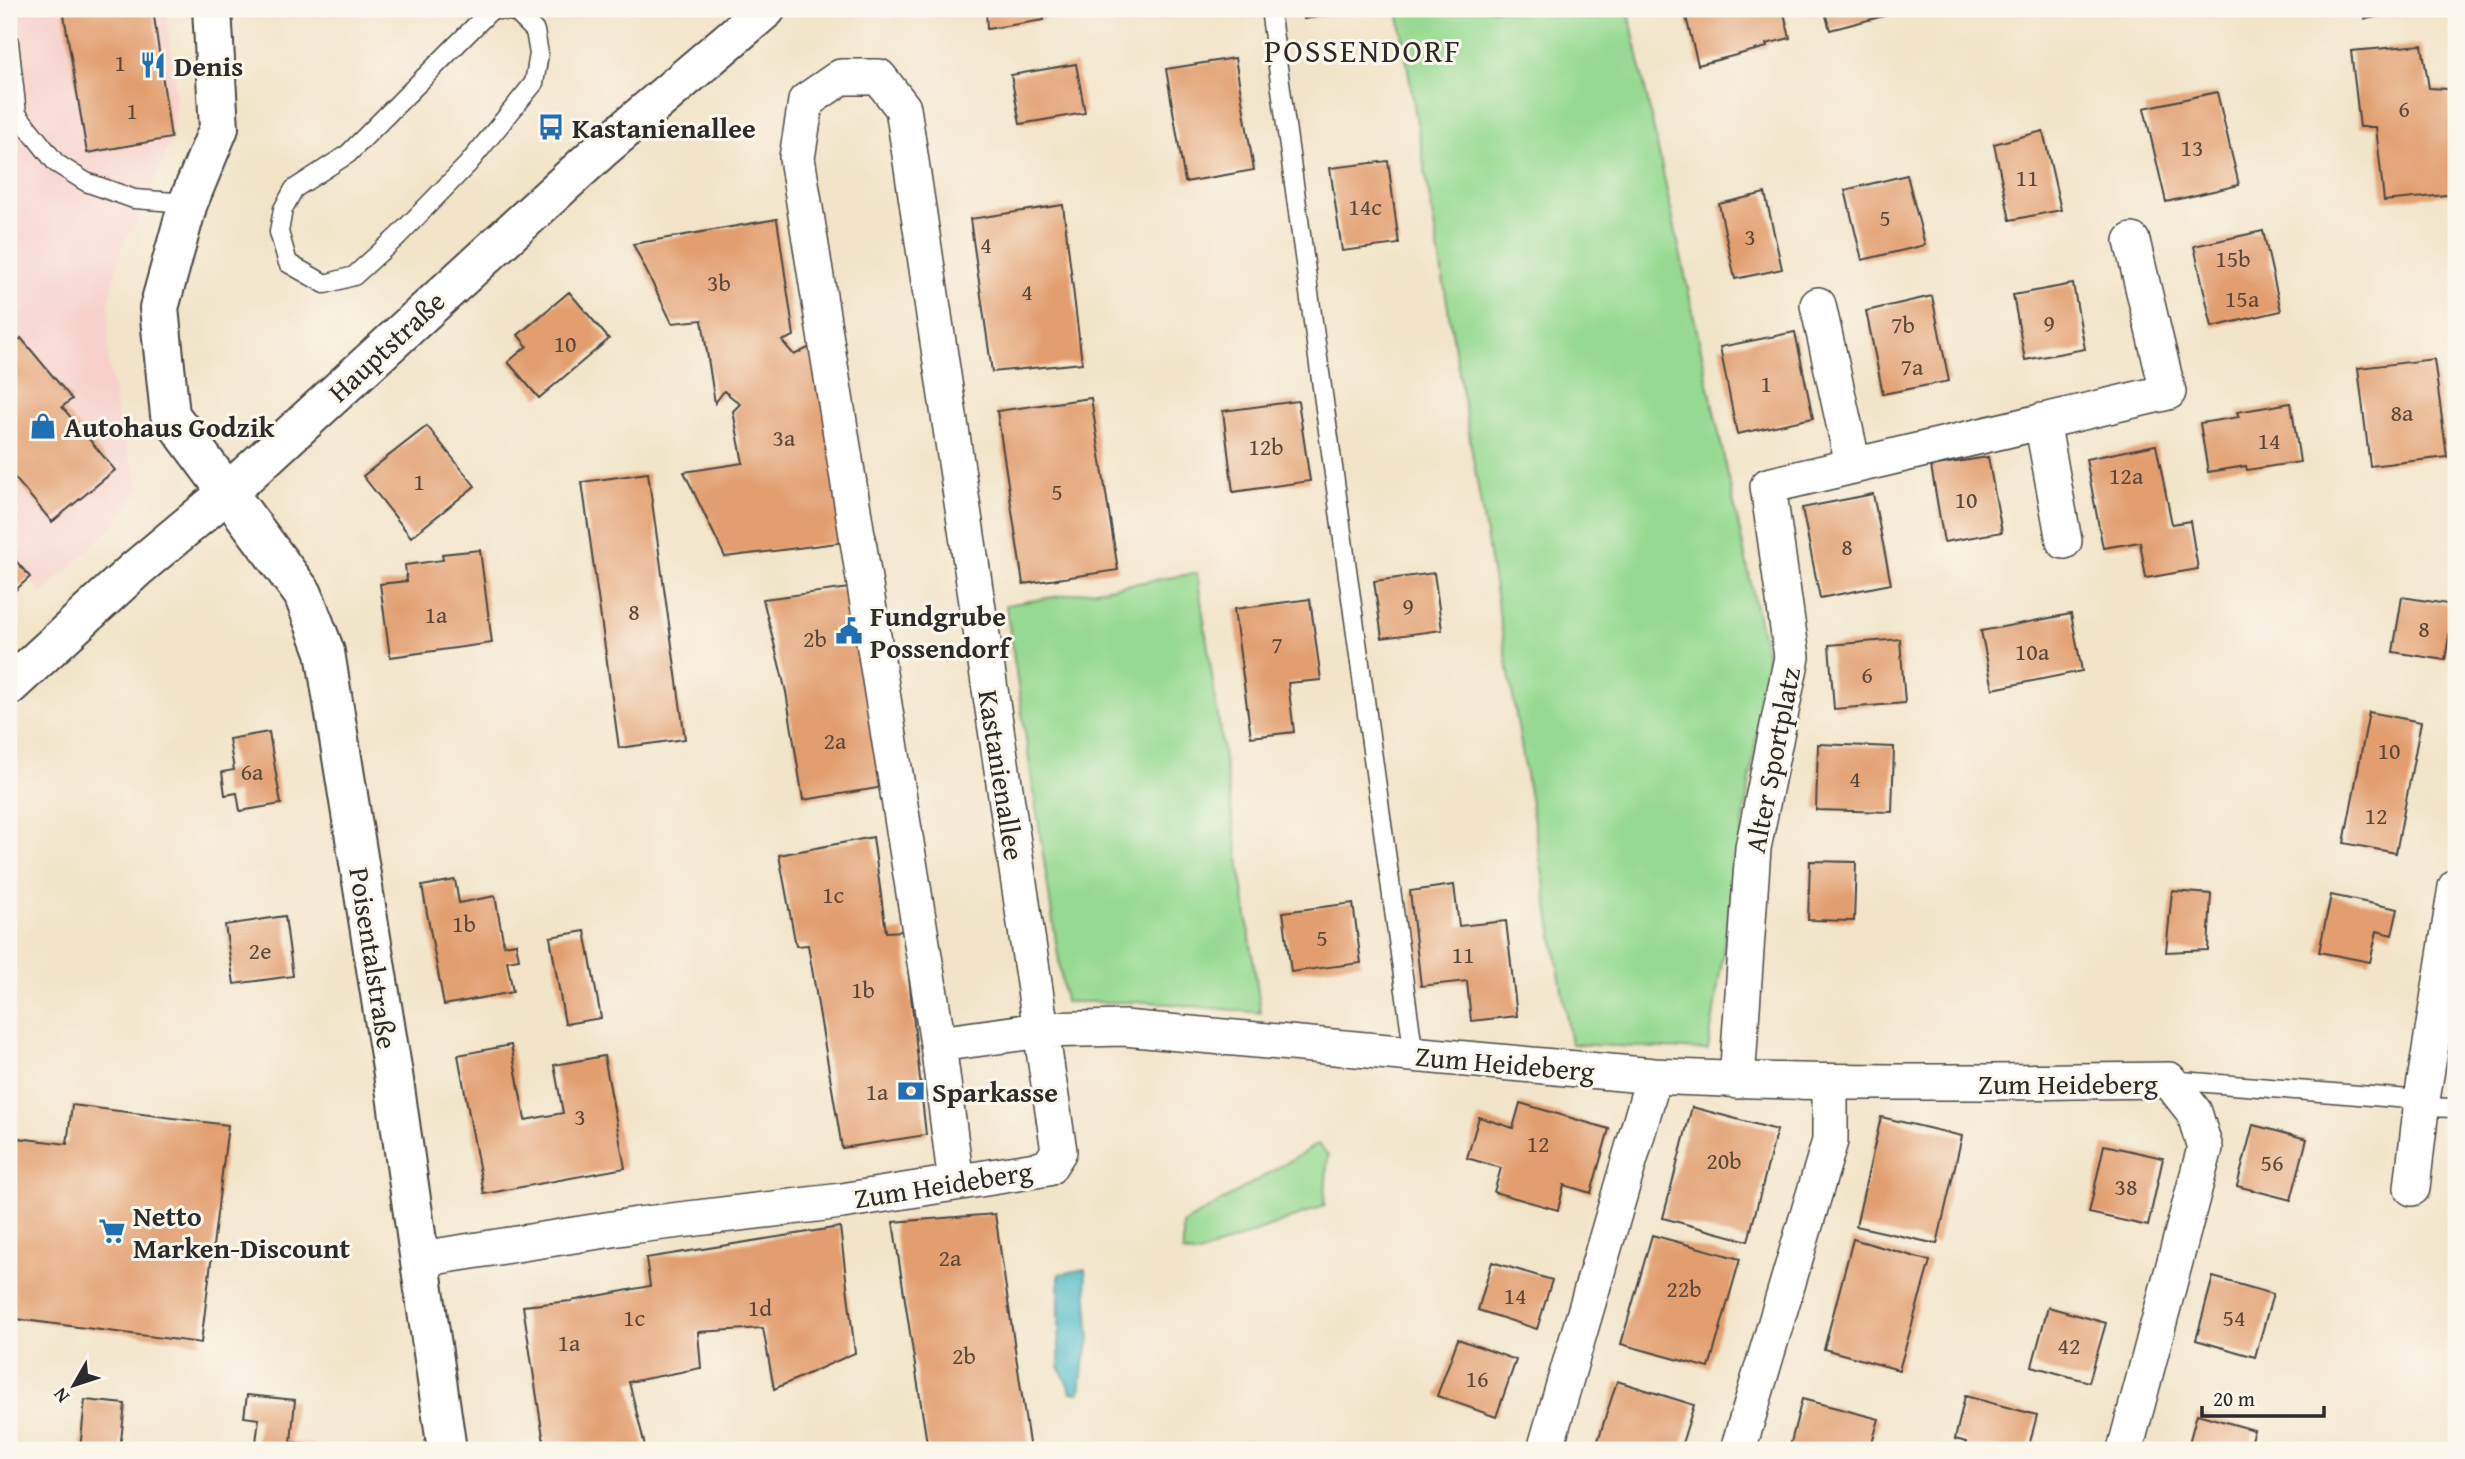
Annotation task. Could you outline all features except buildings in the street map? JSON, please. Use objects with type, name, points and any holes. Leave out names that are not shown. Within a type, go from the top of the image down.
[{"type":"main road","name":"Poisentalstraße","points":[[212,9],[219,128],[188,203],[159,308],[170,415],[303,594],[325,652],[421,1259],[447,1450]]},
{"type":"main road","name":"Hauptstraße","points":[[9,686],[136,569],[227,493],[602,149],[766,9]]},
{"type":"street","name":"Kastanienallee","points":[[956,1183],[938,1044],[797,158],[806,101],[841,77],[879,77],[903,108],[1041,1030]]},
{"type":"street","name":"Alter Sportplatz","points":[[1737,1081],[1754,848],[1792,657],[1768,486],[2168,392],[2132,241]]},
{"type":"street","points":[[1818,305],[1853,465]]},
{"type":"street","points":[[2042,421],[2064,541]]},
{"type":"street","points":[[2412,1188],[2422,1103],[2456,887]]},
{"type":"street","name":"Zum Heideberg","points":[[421,1259],[638,1225],[842,1201],[1048,1168],[1059,1151],[1041,1030],[1124,1028],[1413,1056],[1737,1081],[1830,1084],[2169,1080],[2194,1112],[2205,1148],[2125,1450]]},
{"type":"street","points":[[938,1044],[1041,1030]]},
{"type":"street","points":[[1545,1450],[1654,1076]]},
{"type":"street","points":[[1738,1450],[1830,1141],[1830,1084]]},
{"type":"lane","points":[[492,9],[516,12],[535,31],[540,54],[534,83],[468,164],[354,276],[325,284],[288,263],[279,232],[283,209],[294,189],[348,154],[492,9]]},
{"type":"lane","points":[[1270,9],[1413,1056]]},
{"type":"lane","points":[[9,42],[17,114],[56,163],[86,182],[134,199],[188,203]]},
{"type":"lane","points":[[2169,1080],[2456,1108]]},
{"type":"shaded area","points":[[9,9],[166,9],[176,92],[171,138],[142,214],[123,242],[109,301],[108,360],[118,417],[139,488],[122,518],[42,594],[9,553]]},
{"type":"green space","points":[[1398,9],[1628,9],[1768,663],[1708,1050],[1571,1044]]},
{"type":"green space","points":[[1197,573],[1261,1013],[1150,1002],[1065,1002],[1006,605]]},
{"type":"green space","points":[[1318,1144],[1328,1155],[1324,1206],[1196,1255],[1183,1252],[1183,1224]]},
{"type":"water","points":[[1085,1269],[1090,1341],[1083,1366],[1080,1393],[1071,1392],[1059,1366],[1059,1274]]},
{"type":"place","name":"Denis","points":[[153,65]]},
{"type":"place","name":"Kastanienallee","points":[[551,127]]},
{"type":"place","name":"Autohaus Godzik","points":[[43,426]]},
{"type":"place","name":"Fundgrube Possendorf","points":[[849,631]]},
{"type":"place","name":"Sparkasse","points":[[911,1091]]},
{"type":"place","name":"Netto Marken-Discount","points":[[112,1231]]},
{"type":"district","name":"POSSENDORF","points":[[1363,50]]}]
